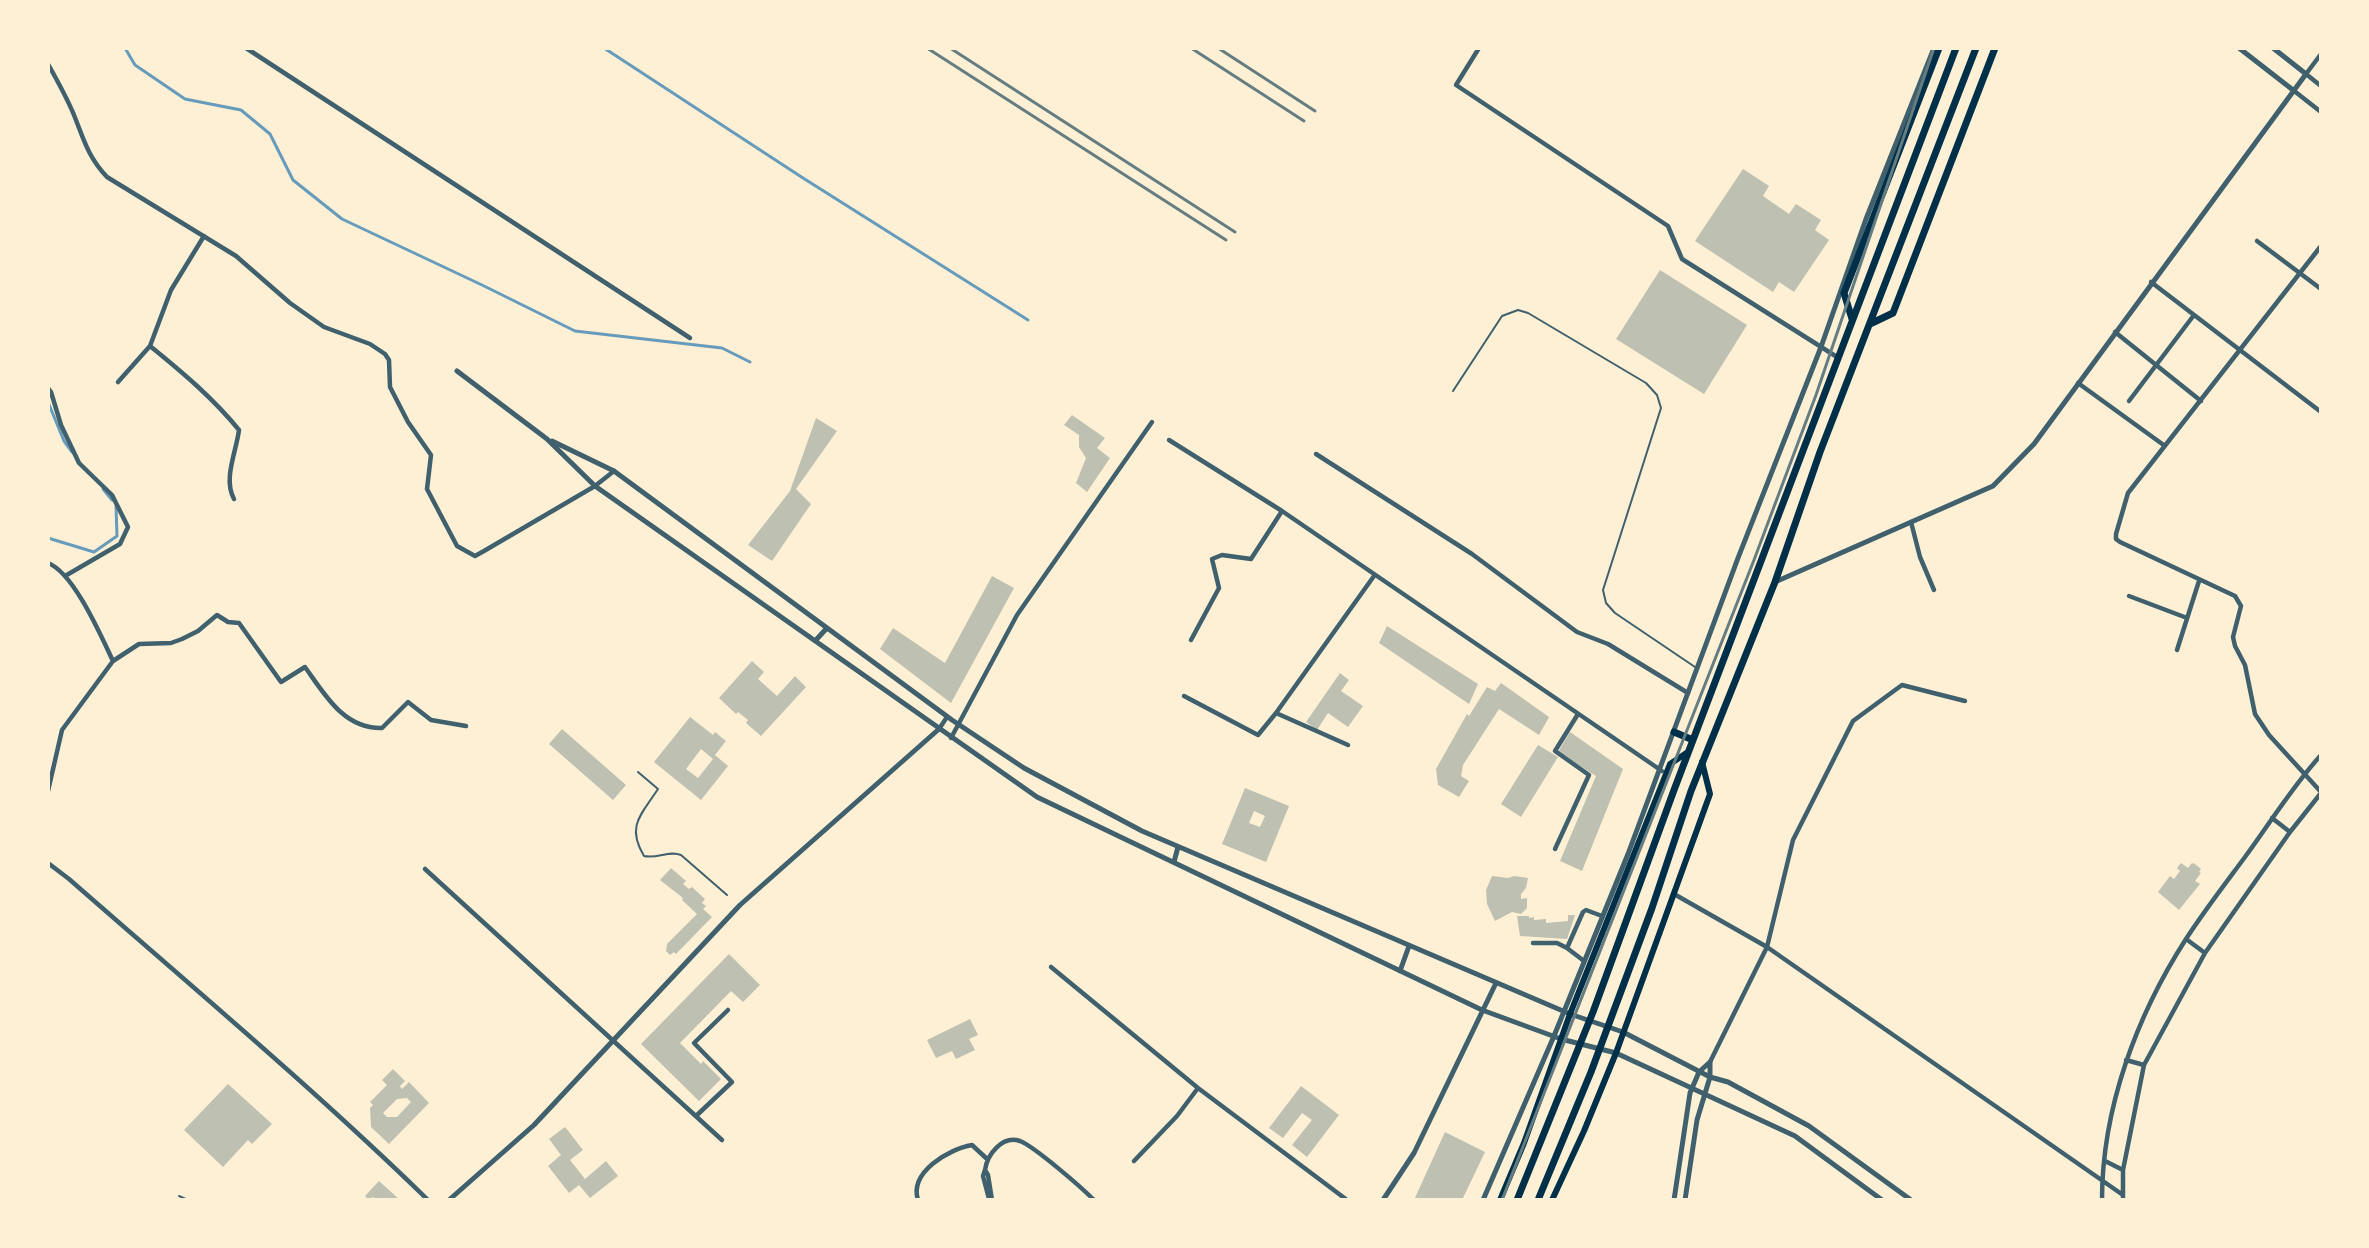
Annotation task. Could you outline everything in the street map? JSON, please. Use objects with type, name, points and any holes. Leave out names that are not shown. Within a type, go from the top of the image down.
[{"type":"highway","points":[[1852,319],[1844,293],[1940,48]]},
{"type":"highway","points":[[1516,1200],[1593,1012],[1688,752],[1956,48]]},
{"type":"highway","points":[[1538,1200],[1591,1072],[1652,908],[1696,776],[1774,582],[1820,452],[1976,48]]},
{"type":"highway","points":[[1870,324],[1893,313],[1995,48]]},
{"type":"highway","points":[[1674,732],[1693,740]]},
{"type":"main road","points":[[1500,1200],[1524,1143],[1562,1039],[1567,1013],[1663,772],[1670,764],[1688,752]]},
{"type":"main road","points":[[1552,1200],[1616,1053],[1710,794],[1702,761]]},
{"type":"street","points":[[246,48],[690,338]]},
{"type":"street","points":[[1479,48],[1456,85],[1668,226],[1682,259],[1837,357]]},
{"type":"street","points":[[1483,1200],[1554,1036],[1567,1013],[1584,961],[1663,772],[1674,732],[1754,515],[1821,348],[1866,219],[1934,48]]},
{"type":"street","points":[[2239,48],[2321,112]]},
{"type":"street","points":[[2273,48],[2321,86]]},
{"type":"street","points":[[1774,582],[1993,486],[2034,444],[2321,54]]},
{"type":"street","points":[[48,64],[74,114],[94,164],[123,189],[236,256],[303,313],[324,327],[370,344],[385,354],[389,360],[390,387],[408,422],[431,455],[427,489],[457,546],[463,551],[475,556],[595,486],[614,471]]},
{"type":"street","points":[[118,382],[150,346],[171,291],[204,236]]},
{"type":"street","points":[[2257,241],[2321,288]]},
{"type":"street","points":[[2123,1197],[2123,1170],[2144,1065],[2205,953],[2290,832],[2321,793],[2270,735],[2255,714],[2245,665],[2233,637],[2240,601],[2235,596],[2199,581],[2116,539],[2128,493],[2321,246]]},
{"type":"street","points":[[2151,282],[2321,412]]},
{"type":"street","points":[[2129,401],[2194,315]]},
{"type":"street","points":[[2115,332],[2201,401]]},
{"type":"street","points":[[150,346],[188,376],[221,408],[239,430],[229,477],[229,489],[234,499]]},
{"type":"street","points":[[457,371],[547,439],[595,486],[1037,797],[1482,1010],[1562,1039],[1616,1053],[1795,1136],[1882,1200]]},
{"type":"street","points":[[2078,383],[2165,446]]},
{"type":"street","points":[[48,388],[61,425],[79,462],[112,495],[128,527],[120,544],[65,576]]},
{"type":"street","points":[[951,738],[1017,615],[1152,423]]},
{"type":"street","points":[[547,439],[614,471],[947,717],[1024,768],[1142,831],[1567,1013],[1623,1032],[1699,1072],[1728,1082],[1809,1126],[1911,1200]]},
{"type":"street","points":[[1168,440],[1282,512],[1663,772]]},
{"type":"street","points":[[1316,454],[1472,554],[1577,632],[1608,644],[1688,693]]},
{"type":"street","points":[[1191,640],[1219,588],[1212,560],[1222,555],[1251,560],[1282,512]]},
{"type":"street","points":[[1911,522],[1920,557],[1934,590]]},
{"type":"street","points":[[48,563],[65,576],[84,602],[113,661]]},
{"type":"street","points":[[1184,696],[1257,735],[1276,713],[1374,576]]},
{"type":"street","points":[[2177,650],[2199,581]]},
{"type":"street","points":[[2129,596],[2187,618]]},
{"type":"street","points":[[48,791],[62,730],[113,661],[139,644],[171,643],[182,639],[198,631],[217,615],[228,622],[239,623],[281,681],[305,667],[331,704],[352,721],[372,729],[382,728],[408,702],[431,720],[466,726]]},
{"type":"street","points":[[815,641],[827,628]]},
{"type":"street","points":[[1674,1200],[1692,1089],[1699,1072],[1710,1062],[1767,947],[1793,840],[1853,721],[1902,685],[1965,701]]},
{"type":"street","points":[[1276,713],[1348,745]]},
{"type":"street","points":[[1555,849],[1589,775],[1555,751],[1578,714]]},
{"type":"street","points":[[449,1200],[534,1125],[740,905],[939,729],[947,717]]},
{"type":"street","points":[[2102,1200],[2102,1180],[2113,1110],[2126,1060],[2148,1008],[2186,939],[2304,774],[2321,755]]},
{"type":"street","points":[[2272,818],[2290,832]]},
{"type":"street","points":[[1174,862],[1178,847]]},
{"type":"street","points":[[48,864],[69,879],[247,1034],[428,1200]]},
{"type":"street","points":[[425,869],[722,1140]]},
{"type":"street","points":[[1674,894],[1767,947],[2102,1180],[2123,1197]]},
{"type":"street","points":[[1567,948],[1583,912],[1586,910],[1602,916]]},
{"type":"street","points":[[2186,939],[2205,953]]},
{"type":"street","points":[[1533,943],[1557,943],[1584,961]]},
{"type":"street","points":[[1400,971],[1409,946]]},
{"type":"street","points":[[1051,967],[1198,1088],[1347,1200]]},
{"type":"street","points":[[1383,1200],[1414,1153],[1496,983]]},
{"type":"street","points":[[696,1116],[732,1082],[694,1043],[728,1010]]},
{"type":"street","points":[[2126,1060],[2144,1065]]},
{"type":"street","points":[[1685,1200],[1688,1169],[1704,1094],[1710,1077],[1710,1062]]},
{"type":"street","points":[[1134,1161],[1177,1116],[1198,1088]]},
{"type":"street","points":[[991,1200],[988,1175],[985,1170],[986,1158],[1002,1144],[1011,1140],[1020,1141],[1040,1155],[1094,1200]]},
{"type":"street","points":[[918,1200],[918,1182],[926,1170],[953,1151],[972,1145],[986,1158]]},
{"type":"street","points":[[2105,1161],[2123,1170]]},
{"type":"street","points":[[1678,1168],[1688,1169]]},
{"type":"lane","points":[[1453,391],[1502,316],[1518,310],[1528,313],[1646,383],[1657,395],[1661,408],[1603,590],[1606,603],[1615,613],[1698,668]]},
{"type":"lane","points":[[638,772],[658,789],[639,819],[636,830],[635,841],[644,856],[653,858],[674,852],[681,855],[727,896]]},
{"type":"lane","points":[[179,1196],[188,1200]]},
{"type":"building","points":[[1743,169],[1769,186],[1763,196],[1789,214],[1796,204],[1821,220],[1815,230],[1829,240],[1794,292],[1779,282],[1773,292],[1695,241]]},
{"type":"building","points":[[1660,270],[1747,325],[1704,394],[1616,339]]},
{"type":"building","points":[[1072,415],[1105,438],[1097,448],[1110,458],[1087,492],[1076,483],[1086,458],[1079,447],[1079,435],[1064,425]]},
{"type":"building","points":[[816,418],[837,431],[796,489],[811,504],[772,561],[748,545],[790,491]]},
{"type":"building","points":[[992,576],[1014,588],[951,703],[880,649],[893,628],[945,663]]},
{"type":"building","points":[[1387,626],[1478,684],[1469,704],[1379,643]]},
{"type":"building","points":[[752,661],[764,672],[758,679],[777,696],[795,676],[806,687],[761,736],[746,723],[748,720],[738,712],[736,714],[719,698]]},
{"type":"building","points":[[1340,673],[1349,680],[1341,691],[1363,706],[1348,727],[1328,713],[1317,730],[1306,722]]},
{"type":"building","points":[[1501,683],[1549,717],[1539,735],[1499,709],[1463,765],[1461,776],[1469,781],[1459,797],[1438,785],[1436,769],[1467,714],[1469,716],[1487,687],[1495,691]]},
{"type":"building","points":[[690,717],[713,735],[715,732],[726,741],[715,755],[728,766],[701,800],[654,762]],"holes":[[[701,749],[713,759],[698,778],[686,769]]]},
{"type":"building","points":[[562,729],[626,785],[613,800],[549,744]]},
{"type":"building","points":[[1570,732],[1623,769],[1582,871],[1560,861],[1596,776],[1558,752]]},
{"type":"building","points":[[1538,745],[1558,757],[1521,817],[1501,804]]},
{"type":"building","points":[[1245,788],[1289,806],[1266,862],[1222,844]],"holes":[[[1254,811],[1265,816],[1260,827],[1249,823]]]},
{"type":"building","points":[[2181,863],[2188,868],[2192,863],[2195,864],[2201,869],[2199,872],[2201,873],[2195,881],[2200,884],[2179,910],[2158,892],[2170,876],[2174,879],[2180,871],[2177,868]]},
{"type":"building","points":[[671,868],[686,881],[683,884],[689,889],[692,887],[705,899],[702,903],[706,906],[703,909],[712,917],[676,954],[674,952],[670,955],[666,951],[667,944],[697,914],[682,900],[683,898],[660,880]]},
{"type":"building","points":[[1492,876],[1528,878],[1526,888],[1521,894],[1521,899],[1527,898],[1527,908],[1521,914],[1512,912],[1495,921],[1487,904],[1486,890]]},
{"type":"building","points":[[1568,915],[1575,915],[1567,939],[1520,936],[1517,916],[1534,917],[1534,920],[1546,919],[1546,923],[1568,921]]},
{"type":"building","points":[[729,954],[760,985],[743,1002],[731,991],[680,1043],[701,1064],[703,1061],[721,1079],[699,1101],[641,1044]]},
{"type":"building","points":[[970,1019],[978,1035],[969,1039],[975,1050],[956,1059],[952,1051],[936,1058],[927,1040]]},
{"type":"building","points":[[393,1069],[405,1081],[400,1086],[402,1089],[409,1082],[429,1103],[389,1144],[371,1127],[370,1108],[373,1105],[370,1102],[387,1085],[382,1080]],"holes":[[[407,1098],[411,1102],[397,1117],[387,1117],[383,1113],[397,1099]]]},
{"type":"building","points":[[228,1084],[272,1124],[252,1144],[248,1140],[223,1167],[184,1130]]},
{"type":"building","points":[[1301,1086],[1339,1115],[1307,1157],[1292,1145],[1312,1120],[1302,1113],[1283,1138],[1269,1128]]},
{"type":"building","points":[[565,1127],[583,1150],[570,1160],[585,1179],[606,1161],[618,1176],[590,1198],[579,1185],[569,1193],[548,1166],[561,1155],[549,1139]]},
{"type":"building","points":[[1445,1132],[1485,1152],[1462,1200],[1414,1200]]},
{"type":"building","points":[[379,1181],[400,1200],[377,1200],[373,1197],[369,1200],[365,1196]]},
{"type":"waterway","points":[[125,48],[135,65],[185,99],[241,110],[270,134],[293,180],[342,219],[575,331],[722,348],[750,362]]},
{"type":"waterway","points":[[604,48],[803,178],[1028,320]]},
{"type":"waterway","points":[[48,402],[64,441],[72,452]]},
{"type":"waterway","points":[[103,489],[112,500]]},
{"type":"waterway","points":[[48,538],[94,552],[117,536],[116,506]]},
{"type":"waterway","points":[[48,705],[48,781]]},
{"type":"railway","points":[[927,48],[1226,240]]},
{"type":"railway","points":[[950,48],[1235,232]]},
{"type":"railway","points":[[1191,48],[1304,121]]},
{"type":"railway","points":[[1218,48],[1315,111]]},
{"type":"railway","points":[[1502,1200],[1754,560],[1816,395],[1934,48]]}]
